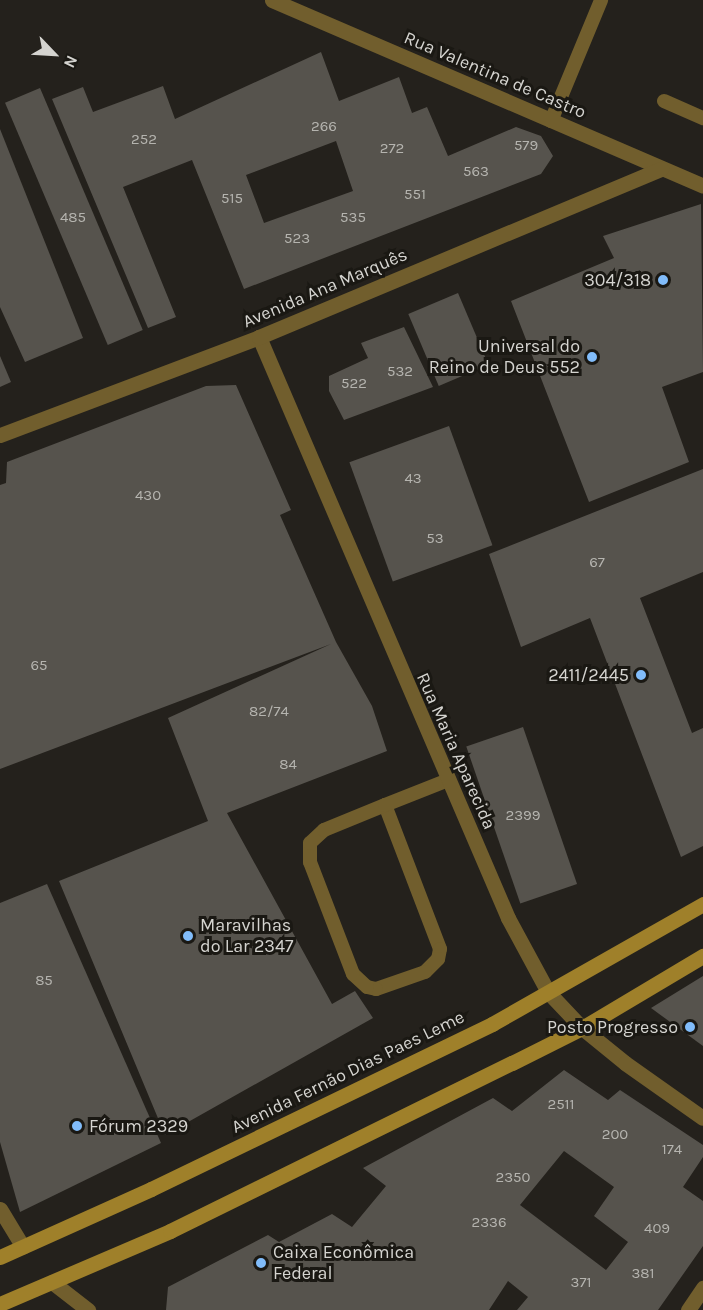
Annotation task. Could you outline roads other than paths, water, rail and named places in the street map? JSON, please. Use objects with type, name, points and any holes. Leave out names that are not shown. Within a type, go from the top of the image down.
[{"type":"main road","name":"Avenida Fernão Dias Paes Leme","points":[[0,1257],[492,1024],[703,904]]},
{"type":"main road","points":[[0,1304],[170,1231],[582,1028],[703,956]]},
{"type":"street","name":"Rua Valentina de Castro","points":[[272,0],[703,186]]},
{"type":"street","name":"Avenida Ana Marquês","points":[[0,435],[259,337],[661,169]]},
{"type":"street","name":"Rua Maria Aparecida","points":[[259,337],[508,918],[548,992],[582,1028],[703,1118]]},
{"type":"street","points":[[0,1209],[23,1247]]},
{"type":"street","points":[[52,1282],[88,1310]]},
{"type":"street","points":[[688,1310],[703,1288]]},
{"type":"lane","points":[[551,121],[601,0]]},
{"type":"lane","points":[[664,101],[703,118]]},
{"type":"lane","points":[[385,805],[440,949],[438,959],[424,972],[376,989],[367,987],[354,974],[308,852],[310,843],[324,830],[385,805],[448,780]]},
{"type":"place","name":"304/318","points":[[663,280]]},
{"type":"place","name":"Universal do Reino de Deus 552","points":[[592,357]]},
{"type":"place","name":"2411/2445","points":[[641,675]]},
{"type":"place","name":"Maravilhas do Lar 2347","points":[[188,936]]},
{"type":"place","name":"Posto Progresso","points":[[690,1027]]},
{"type":"place","name":"Fórum 2329","points":[[77,1126]]},
{"type":"place","name":"Caixa Econômica Federal","points":[[261,1263]]}]
